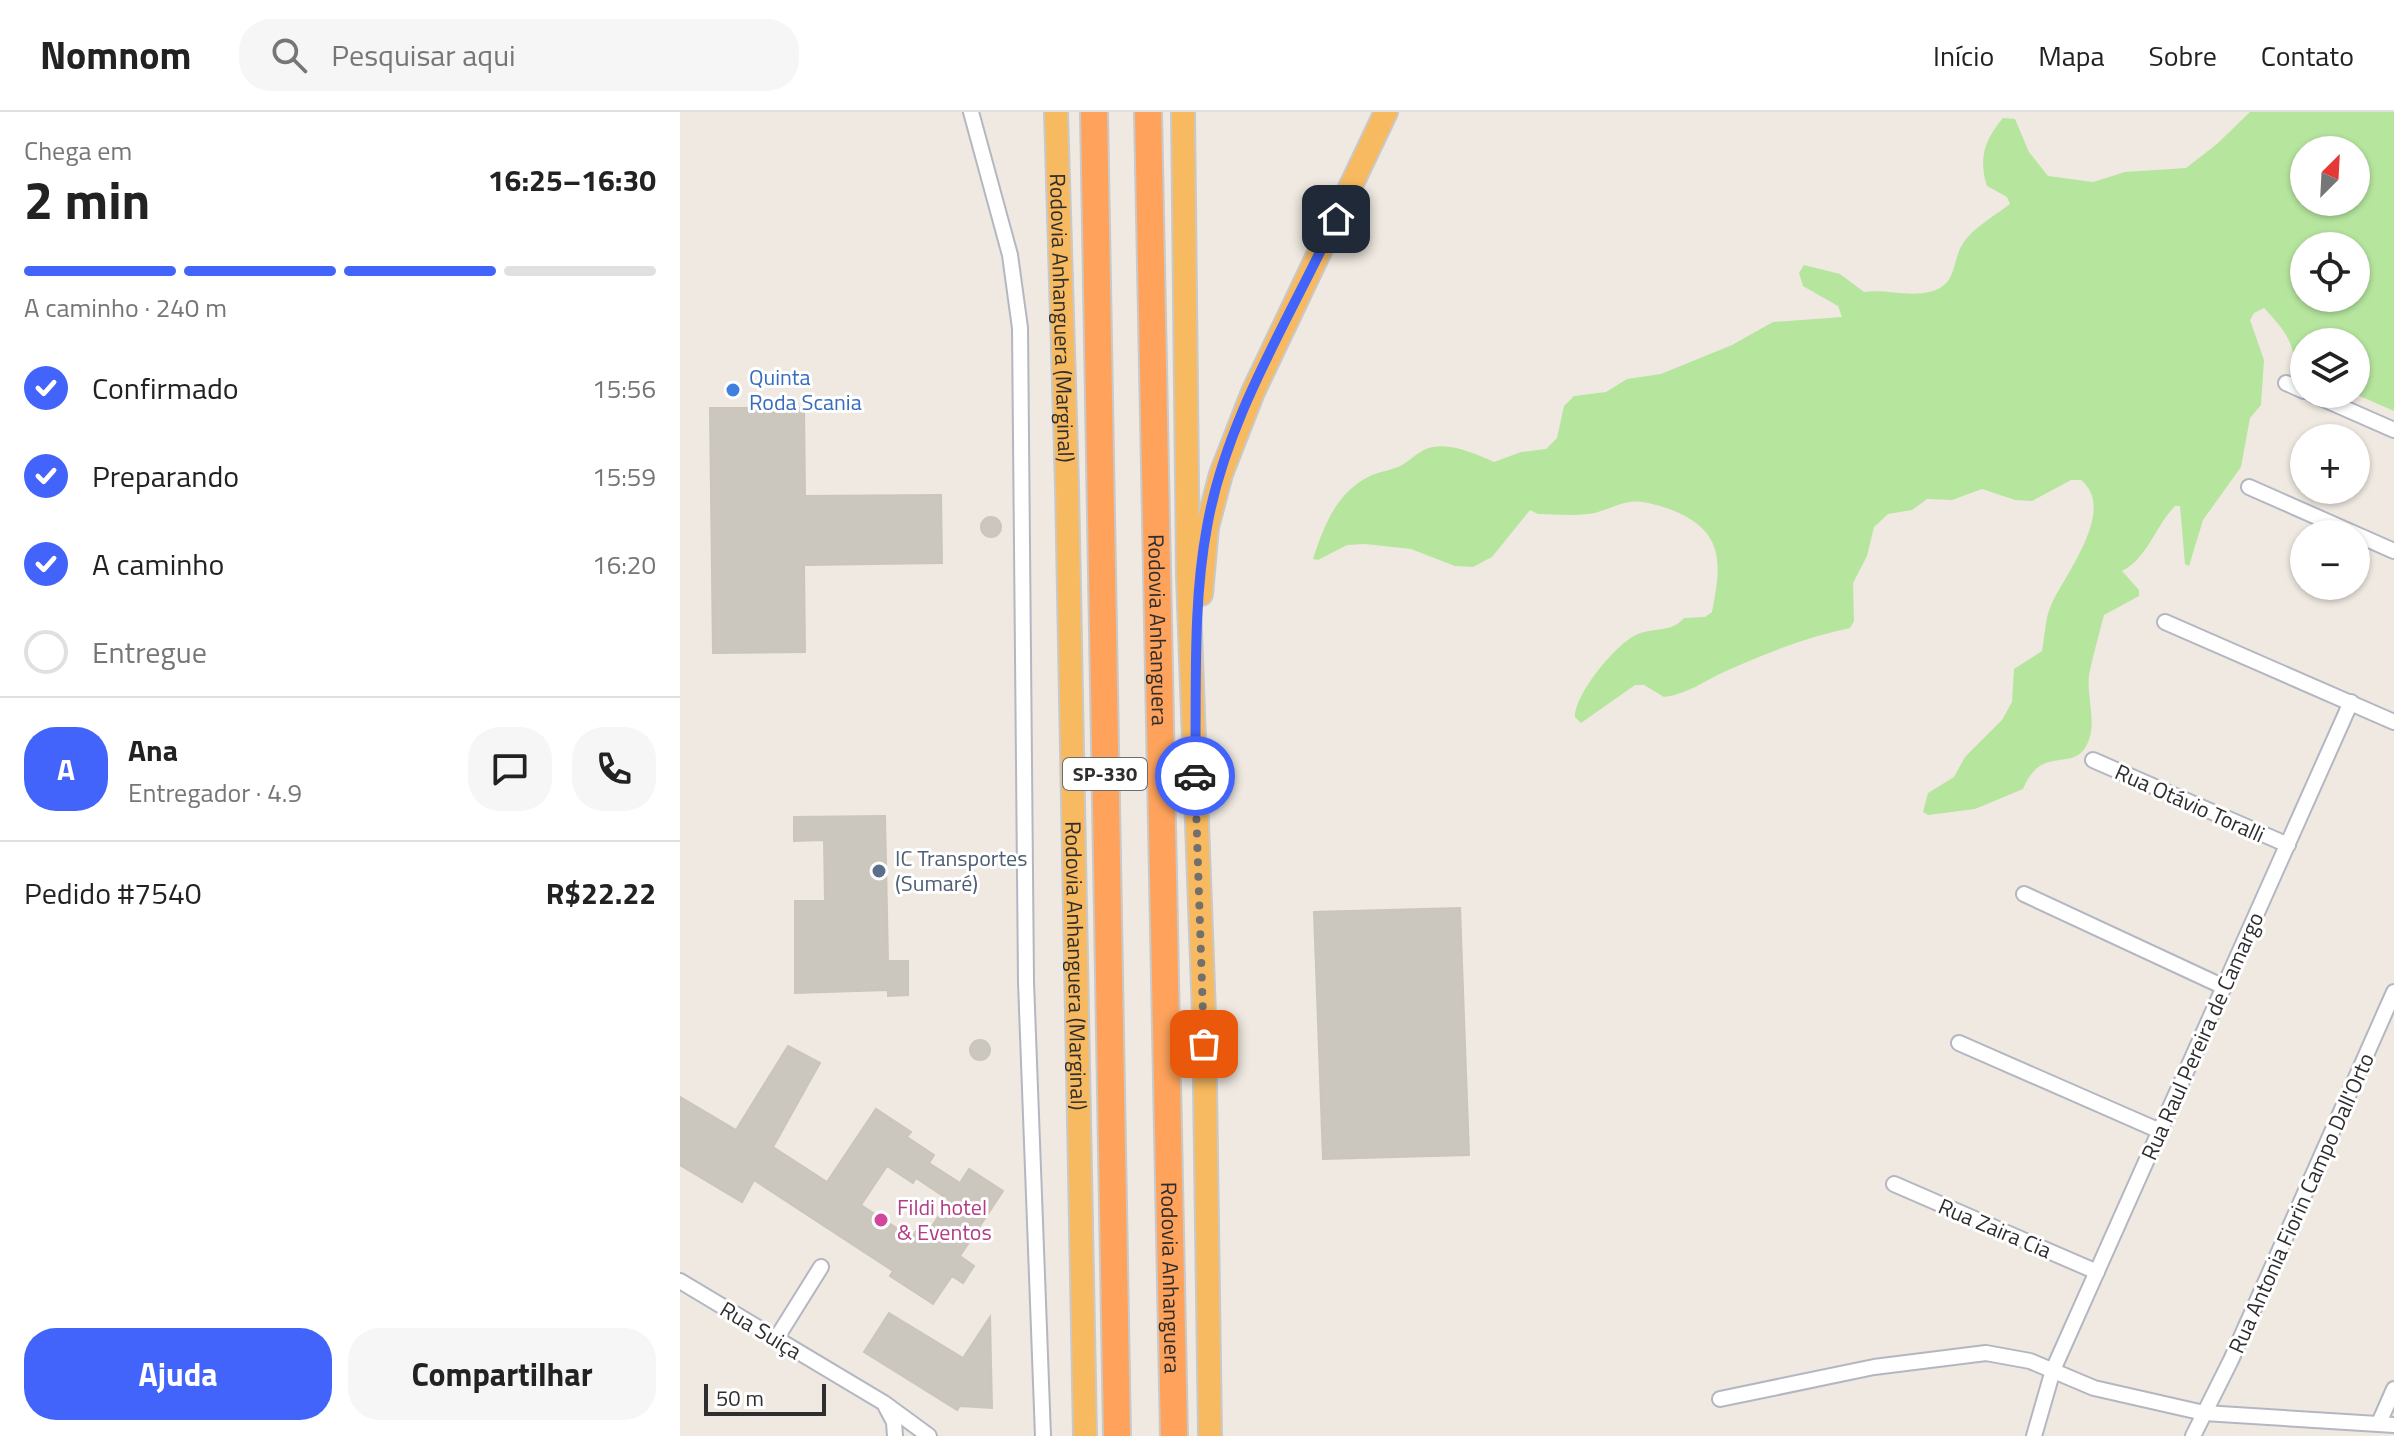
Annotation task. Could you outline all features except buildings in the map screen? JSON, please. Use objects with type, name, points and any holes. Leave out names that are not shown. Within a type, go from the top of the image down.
[{"type":"highway","points":[[1042,112],[1049,143],[1061,319]]},
{"type":"highway","name":"Rodovia Anhanguera (Marginal)","points":[[1056,112],[1067,486],[1085,1436]]},
{"type":"highway","name":"SP-330","points":[[1094,112],[1117,1436]]},
{"type":"highway","name":"Rodovia Anhanguera","points":[[1148,112],[1174,1436]]},
{"type":"highway","points":[[1183,112],[1188,544],[1204,1015],[1210,1436]]},
{"type":"highway","points":[[1195,775],[1200,605],[1207,527],[1221,474],[1253,392],[1386,112]]},
{"type":"street","points":[[971,112],[1010,255],[1020,328],[1026,982],[1043,1436]]},
{"type":"street","points":[[2286,383],[2290,385]]},
{"type":"street","points":[[2344,408],[2394,430]]},
{"type":"street","points":[[2249,487],[2394,551]]},
{"type":"street","points":[[2165,622],[2394,722]]},
{"type":"street","name":"Rua Raul Pereira de Camargo","points":[[2034,1436],[2053,1370],[2351,702]]},
{"type":"street","name":"Rua Otávio Toralli","points":[[2093,760],[2288,845]]},
{"type":"street","points":[[2024,894],[2224,987]]},
{"type":"street","name":"Rua Antonia Fiorin Campo Dall'Orto","points":[[2193,1436],[2238,1346],[2394,992]]},
{"type":"street","points":[[1959,1043],[2160,1131]]},
{"type":"street","name":"Rua Zaira Cia","points":[[1894,1184],[2097,1272]]},
{"type":"street","points":[[776,1339],[821,1267]]},
{"type":"street","name":"Rua Suiça","points":[[680,1281],[884,1403],[929,1436]]},
{"type":"street","points":[[1720,1399],[1874,1367],[1965,1353],[2007,1356],[2053,1370],[2094,1388],[2204,1413],[2358,1430],[2386,1424],[2394,1389]]},
{"type":"street","points":[[884,1403],[894,1422],[895,1436]]},
{"type":"green space","points":[[2250,112],[2394,112],[2394,411],[2370,401],[2370,328],[2290,328],[2290,342],[2264,308],[2254,313],[2250,320],[2264,360],[2261,405],[2250,418],[2241,467],[2203,520],[2189,566],[2185,564],[2180,506],[2175,506],[2145,550],[2122,571],[2139,590],[2139,596],[2104,615],[2089,675],[2092,722],[2089,740],[2079,755],[2038,767],[2023,789],[1975,809],[1928,815],[1923,812],[1928,793],[1954,777],[1965,757],[2002,720],[2012,702],[2014,669],[2042,651],[2050,608],[2077,559],[2091,524],[2094,507],[2091,492],[2081,480],[2071,480],[2032,501],[2015,500],[1982,489],[1952,500],[1927,499],[1912,510],[1888,514],[1874,527],[1867,556],[1853,583],[1854,621],[1850,628],[1771,652],[1673,695],[1664,697],[1644,685],[1635,685],[1581,723],[1575,717],[1577,707],[1589,683],[1608,658],[1629,639],[1644,632],[1668,628],[1684,618],[1705,617],[1712,612],[1717,578],[1715,550],[1702,528],[1689,518],[1667,508],[1640,502],[1624,503],[1582,515],[1538,514],[1530,510],[1492,557],[1473,567],[1455,566],[1411,549],[1365,544],[1347,545],[1318,560],[1313,559],[1327,522],[1350,490],[1372,475],[1402,465],[1422,451],[1449,447],[1494,462],[1521,452],[1546,449],[1557,438],[1564,406],[1574,396],[1606,392],[1627,379],[1661,374],[1732,345],[1773,322],[1842,317],[1838,306],[1803,286],[1799,273],[1804,265],[1840,274],[1864,292],[1915,294],[1945,285],[1968,237],[2010,204],[2007,197],[1987,186],[1983,167],[1988,141],[2003,118],[2015,119],[2029,152],[2048,176],[2093,182],[2125,172],[2186,168]]},
{"type":"way so far","points":[[1195,776],[1204,1044]]},
{"type":"place","name":"Quinta Roda Scania","points":[[733,390]]},
{"type":"place","name":"IC Transportes (Sumaré)","points":[[879,871]]},
{"type":"place","name":"Fildi hotel & Eventos","points":[[881,1220]]},
{"type":"route","points":[[1195,776],[1200,605],[1207,527],[1221,474],[1253,392],[1336,219]]}]
